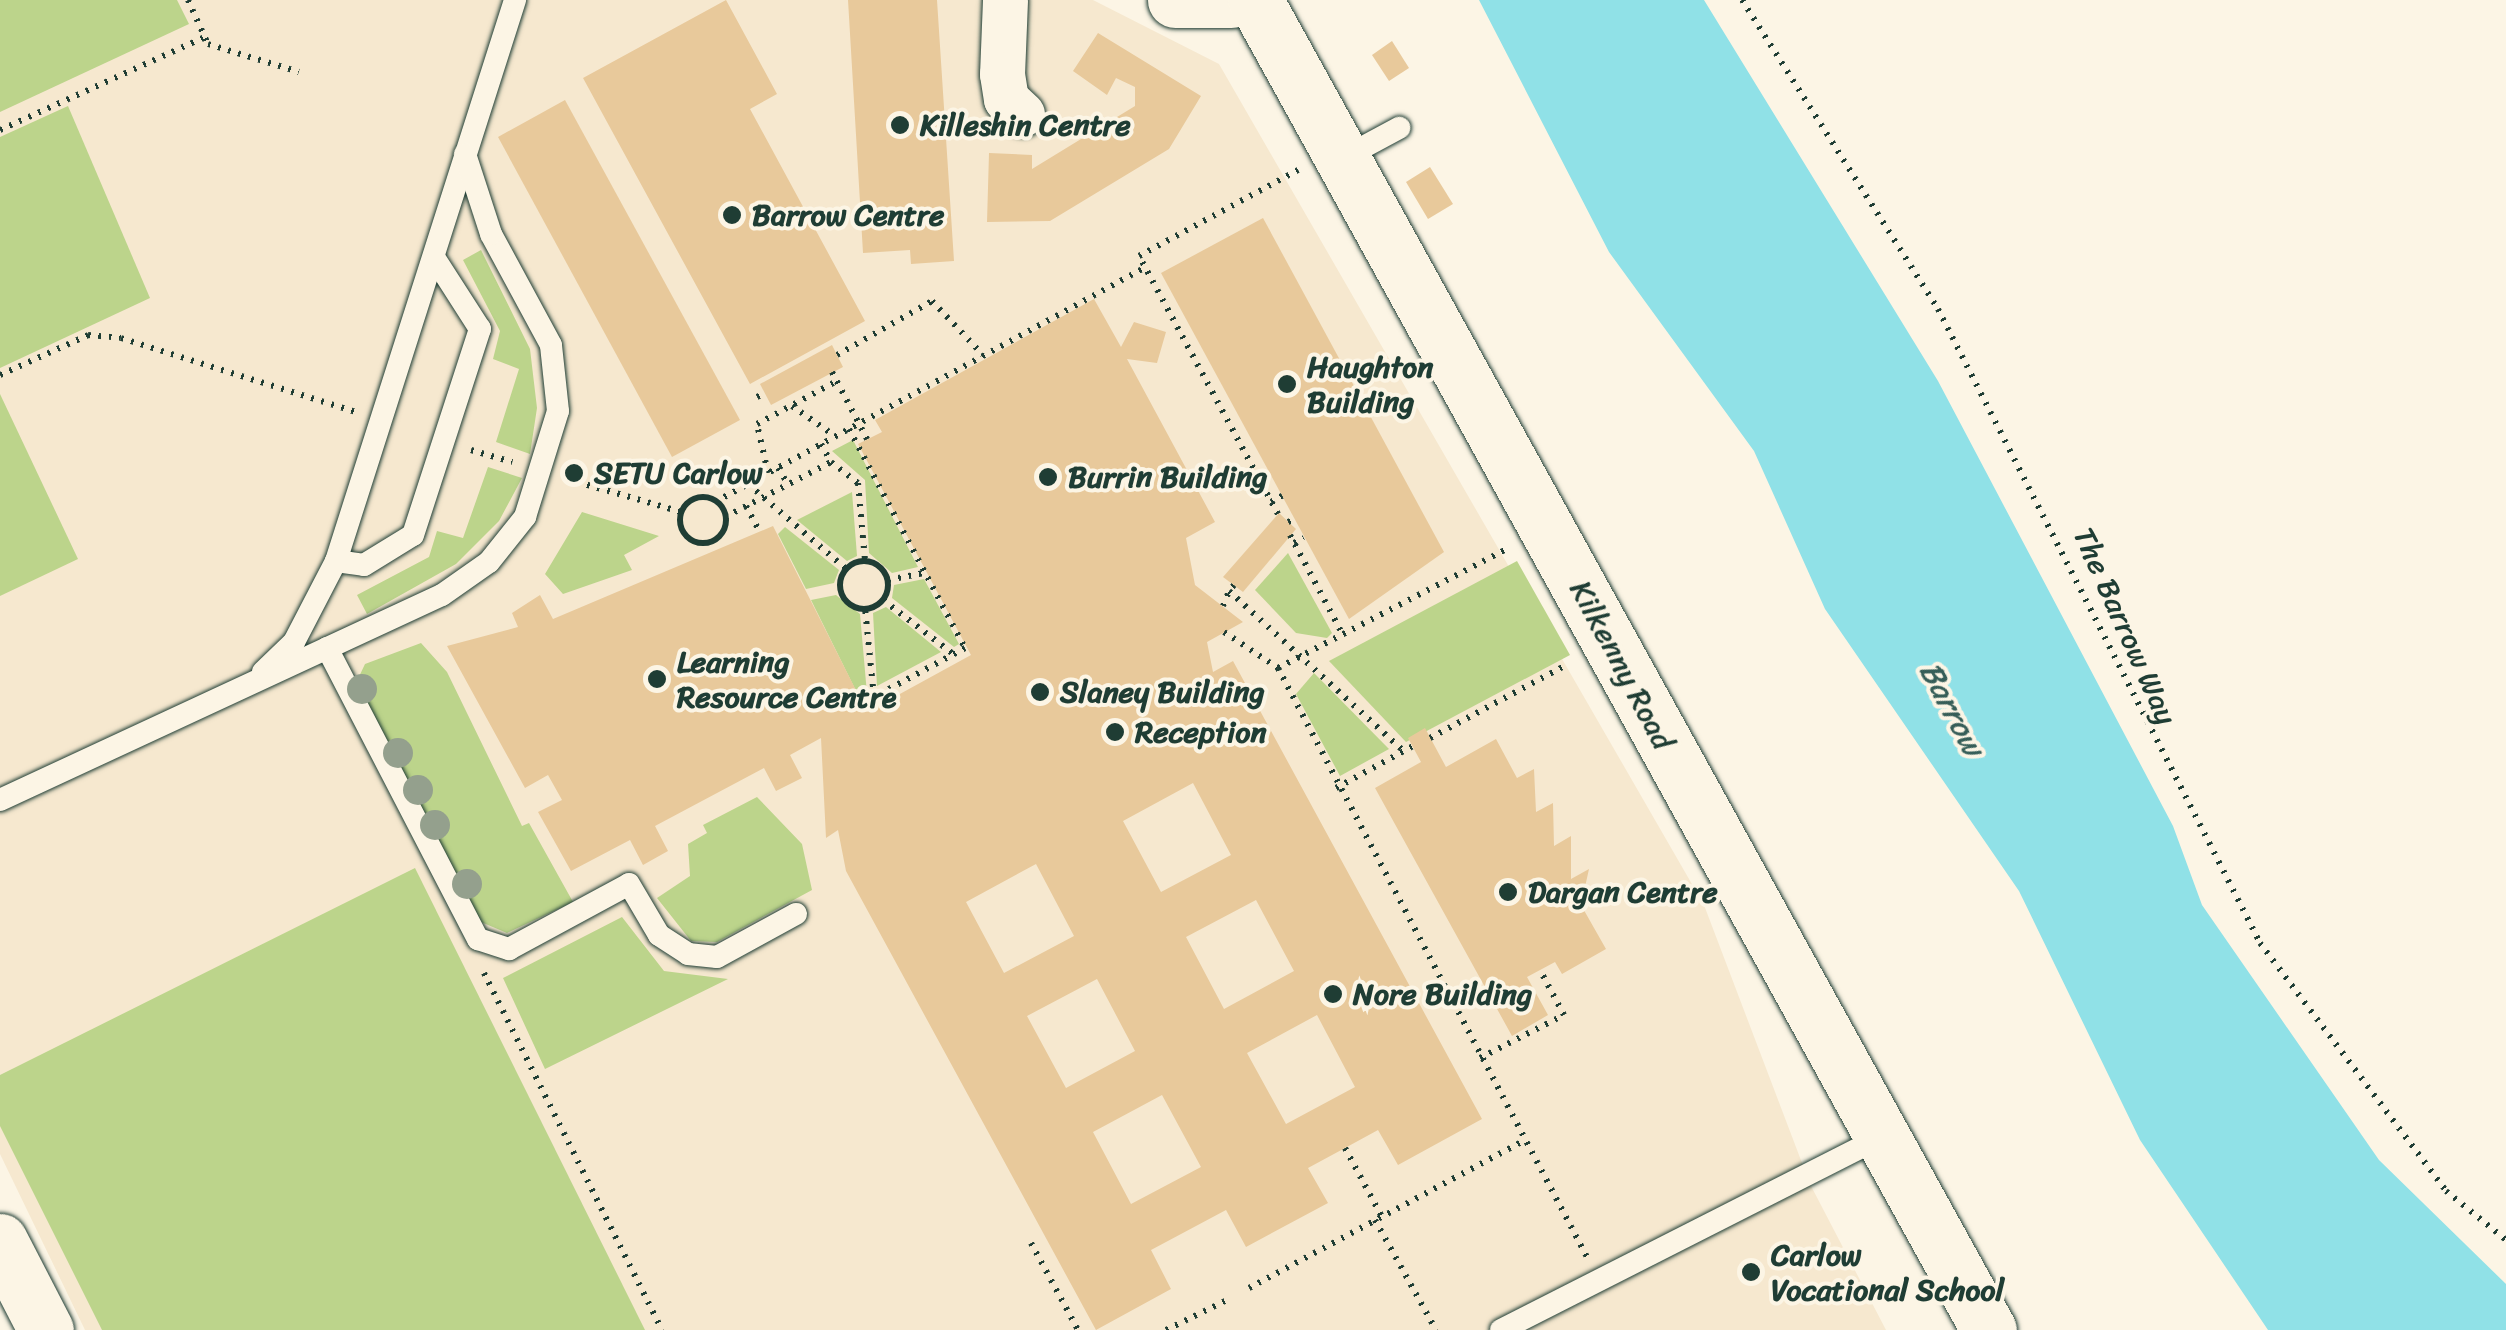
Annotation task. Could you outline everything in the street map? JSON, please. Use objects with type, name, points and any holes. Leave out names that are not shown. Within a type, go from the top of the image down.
[{"type":"main road","points":[[1175,0],[1231,0]]},
{"type":"main road","name":"Kilkenny Road","points":[[1255,0],[1989,1330]]},
{"type":"main road","points":[[0,1242],[46,1330]]},
{"type":"street","points":[[1005,0],[1002,74],[1006,98],[1022,114]]},
{"type":"lane","points":[[246,689],[294,642],[336,561],[515,0]]},
{"type":"lane","points":[[1341,154],[1400,128]]},
{"type":"lane","points":[[0,800],[442,596],[489,562],[545,473],[558,411],[551,346],[491,234],[466,154]]},
{"type":"lane","points":[[336,561],[364,565],[413,535],[480,328],[435,258]]},
{"type":"lane","points":[[327,648],[487,942],[510,949],[629,884],[659,935],[688,954],[717,957],[796,914]]},
{"type":"lane","points":[[1501,1330],[1597,1276],[1880,1137]]},
{"type":"path","points":[[188,0],[205,37]]},
{"type":"path","name":"The Barrow Way","points":[[1742,0],[1938,308],[2260,943],[2446,1191],[2506,1240]]},
{"type":"path","points":[[0,130],[205,37],[299,72]]},
{"type":"path","points":[[1278,514],[1139,256],[1341,154]]},
{"type":"path","points":[[715,502],[1146,268]]},
{"type":"path","points":[[837,356],[932,301],[983,355]]},
{"type":"path","points":[[0,375],[88,335],[121,338],[382,420]]},
{"type":"path","points":[[832,372],[867,440]]},
{"type":"path","points":[[768,472],[755,420],[792,406],[836,381]]},
{"type":"path","points":[[792,406],[836,436]]},
{"type":"path","points":[[846,569],[841,592],[864,609],[874,698],[964,648],[849,429]]},
{"type":"path","points":[[443,441],[681,512],[695,541],[718,537],[725,517],[832,462]]},
{"type":"path","points":[[820,444],[832,462],[858,483],[865,560],[888,580]]},
{"type":"path","points":[[778,468],[788,484]]},
{"type":"path","points":[[748,484],[758,500],[846,569]]},
{"type":"path","points":[[1271,502],[1282,496]]},
{"type":"path","points":[[681,512],[698,497],[715,502],[725,517]]},
{"type":"path","points":[[746,506],[760,532]]},
{"type":"path","points":[[1278,668],[1548,527]]},
{"type":"path","points":[[1304,538],[1292,539],[1343,634]]},
{"type":"path","points":[[846,569],[865,560]]},
{"type":"path","points":[[888,580],[925,572]]},
{"type":"path","points":[[883,600],[888,580]]},
{"type":"path","points":[[1223,606],[1231,588],[1404,752]]},
{"type":"path","points":[[883,600],[954,654]]},
{"type":"path","points":[[864,609],[883,600]]},
{"type":"path","points":[[1224,632],[1278,668],[1336,788],[1597,1276]]},
{"type":"path","points":[[1430,738],[1609,642]]},
{"type":"path","points":[[1336,788],[1413,746]]},
{"type":"path","points":[[487,942],[483,982],[662,1330]]},
{"type":"path","points":[[1480,1058],[1564,1015],[1540,970]]},
{"type":"path","points":[[1249,1288],[1525,1140]]},
{"type":"path","points":[[1345,1148],[1436,1330]]},
{"type":"path","points":[[1031,1243],[1078,1330]]},
{"type":"path","points":[[1166,1330],[1225,1301]]},
{"type":"shaded area","points":[[0,0],[1093,0],[1219,64],[1704,905],[1810,1184],[1886,1330],[85,1330],[0,1154]]},
{"type":"green space","points":[[0,0],[177,0],[189,24],[0,112]]},
{"type":"green space","points":[[68,106],[150,298],[0,368],[0,137]]},
{"type":"green space","points":[[481,250],[530,349],[537,408],[530,454],[496,442],[519,369],[493,359],[500,331],[463,260]]},
{"type":"green space","points":[[0,394],[78,559],[0,596]]},
{"type":"green space","points":[[853,440],[918,567],[892,573],[869,553],[865,480],[832,451]]},
{"type":"green space","points":[[488,467],[522,478],[499,521],[456,564],[367,614],[357,595],[429,557],[437,531],[463,538]]},
{"type":"green space","points":[[852,492],[857,556],[847,561],[797,520]]},
{"type":"green space","points":[[582,512],[659,536],[624,555],[632,570],[563,594],[545,574]]},
{"type":"green space","points":[[785,527],[839,570],[834,583],[806,589],[778,534]]},
{"type":"green space","points":[[1288,553],[1332,633],[1327,638],[1296,633],[1255,590]]},
{"type":"green space","points":[[1517,561],[1570,655],[1406,742],[1329,661]]},
{"type":"green space","points":[[924,579],[959,644],[954,647],[892,598],[894,585]]},
{"type":"green space","points":[[836,595],[860,614],[867,694],[859,697],[811,600]]},
{"type":"green space","points":[[886,607],[941,652],[877,686],[873,613]]},
{"type":"green space","points":[[421,643],[447,672],[522,826],[529,823],[573,902],[507,933],[481,922],[356,683],[365,664]]},
{"type":"green space","points":[[1314,673],[1389,749],[1340,776],[1296,694]]},
{"type":"green space","points":[[757,797],[802,844],[812,890],[717,942],[691,941],[657,898],[690,876],[688,844],[707,833],[703,825]]},
{"type":"green space","points":[[415,868],[645,1330],[102,1330],[0,1126],[0,1075]]},
{"type":"green space","points":[[622,917],[664,971],[728,979],[545,1069],[503,978]]},
{"type":"water","name":"Barrow","points":[[1479,0],[1704,0],[1938,381],[2173,826],[2202,905],[2379,1160],[2506,1284],[2506,1330],[2268,1330],[2140,1140],[2019,891],[1825,609],[1754,451],[1609,252]]},
{"type":"building","name":"Barrow Centre","points":[[726,0],[777,94],[750,109],[865,321],[750,384],[583,78]]},
{"type":"building","name":"Killeshin Centre","points":[[848,0],[937,0],[954,261],[911,264],[910,250],[863,253]]},
{"type":"building","points":[[1098,33],[1201,96],[1169,149],[1050,221],[987,222],[989,153],[1032,155],[1032,169],[1135,106],[1135,87],[1116,78],[1107,95],[1073,71]]},
{"type":"building","points":[[1392,41],[1409,68],[1389,81],[1372,55]]},
{"type":"building","points":[[565,100],[740,420],[672,457],[498,137]]},
{"type":"building","points":[[1430,167],[1453,204],[1428,219],[1406,182]]},
{"type":"building","name":"Haughton Building","points":[[1263,218],[1444,552],[1349,619],[1161,273]]},
{"type":"building","points":[[1094,299],[1121,347],[1134,322],[1166,332],[1157,363],[1127,359],[1215,522],[1186,538],[1195,585],[1243,622],[1207,642],[1213,672],[1233,661],[1482,1119],[1398,1165],[1378,1130],[1308,1168],[1328,1203],[1246,1247],[1226,1210],[1151,1250],[1171,1289],[1096,1330],[846,871],[838,830],[826,838],[821,738],[790,755],[802,778],[776,791],[764,768],[655,826],[668,851],[643,865],[630,840],[571,871],[538,812],[562,800],[548,775],[525,788],[447,646],[518,627],[512,613],[540,595],[553,619],[773,526],[867,712],[971,655],[858,444],[882,432],[875,420]],"holes":[[[1193,783],[1231,855],[1161,892],[1123,821]],[[1036,864],[1074,936],[1004,973],[966,902]],[[1256,900],[1294,971],[1224,1009],[1186,937]],[[1097,979],[1135,1051],[1066,1088],[1027,1016]],[[1317,1015],[1355,1087],[1286,1124],[1247,1053]],[[1162,1095],[1201,1167],[1131,1204],[1093,1132]]]},
{"type":"building","points":[[832,345],[843,367],[771,405],[760,384]]},
{"type":"building","points":[[1279,513],[1296,529],[1243,592],[1223,577]]},
{"type":"building","name":"Dargan Centre","points":[[1425,728],[1446,767],[1496,739],[1517,778],[1534,769],[1536,812],[1553,803],[1554,846],[1571,836],[1571,879],[1589,869],[1581,905],[1606,949],[1562,974],[1555,962],[1527,977],[1548,1015],[1512,1036],[1375,788],[1421,762],[1408,738]]},
{"type":"place","name":"Killeshin Centre","points":[[900,125]]},
{"type":"place","name":"Barrow Centre","points":[[732,215]]},
{"type":"place","name":"Haughton Building","points":[[1287,384]]},
{"type":"place","name":"SETU Carlow","points":[[574,473]]},
{"type":"place","name":"Burrin Building","points":[[1048,477]]},
{"type":"place","name":"Learning Resource Centre","points":[[657,679]]},
{"type":"place","name":"Slaney Building","points":[[1040,692]]},
{"type":"place","name":"Reception","points":[[1115,732]]},
{"type":"place","name":"Dargan Centre","points":[[1508,892]]},
{"type":"place","name":"Nore Building","points":[[1333,994]]},
{"type":"place","name":"Carlow Vocational School","points":[[1751,1272]]}]
